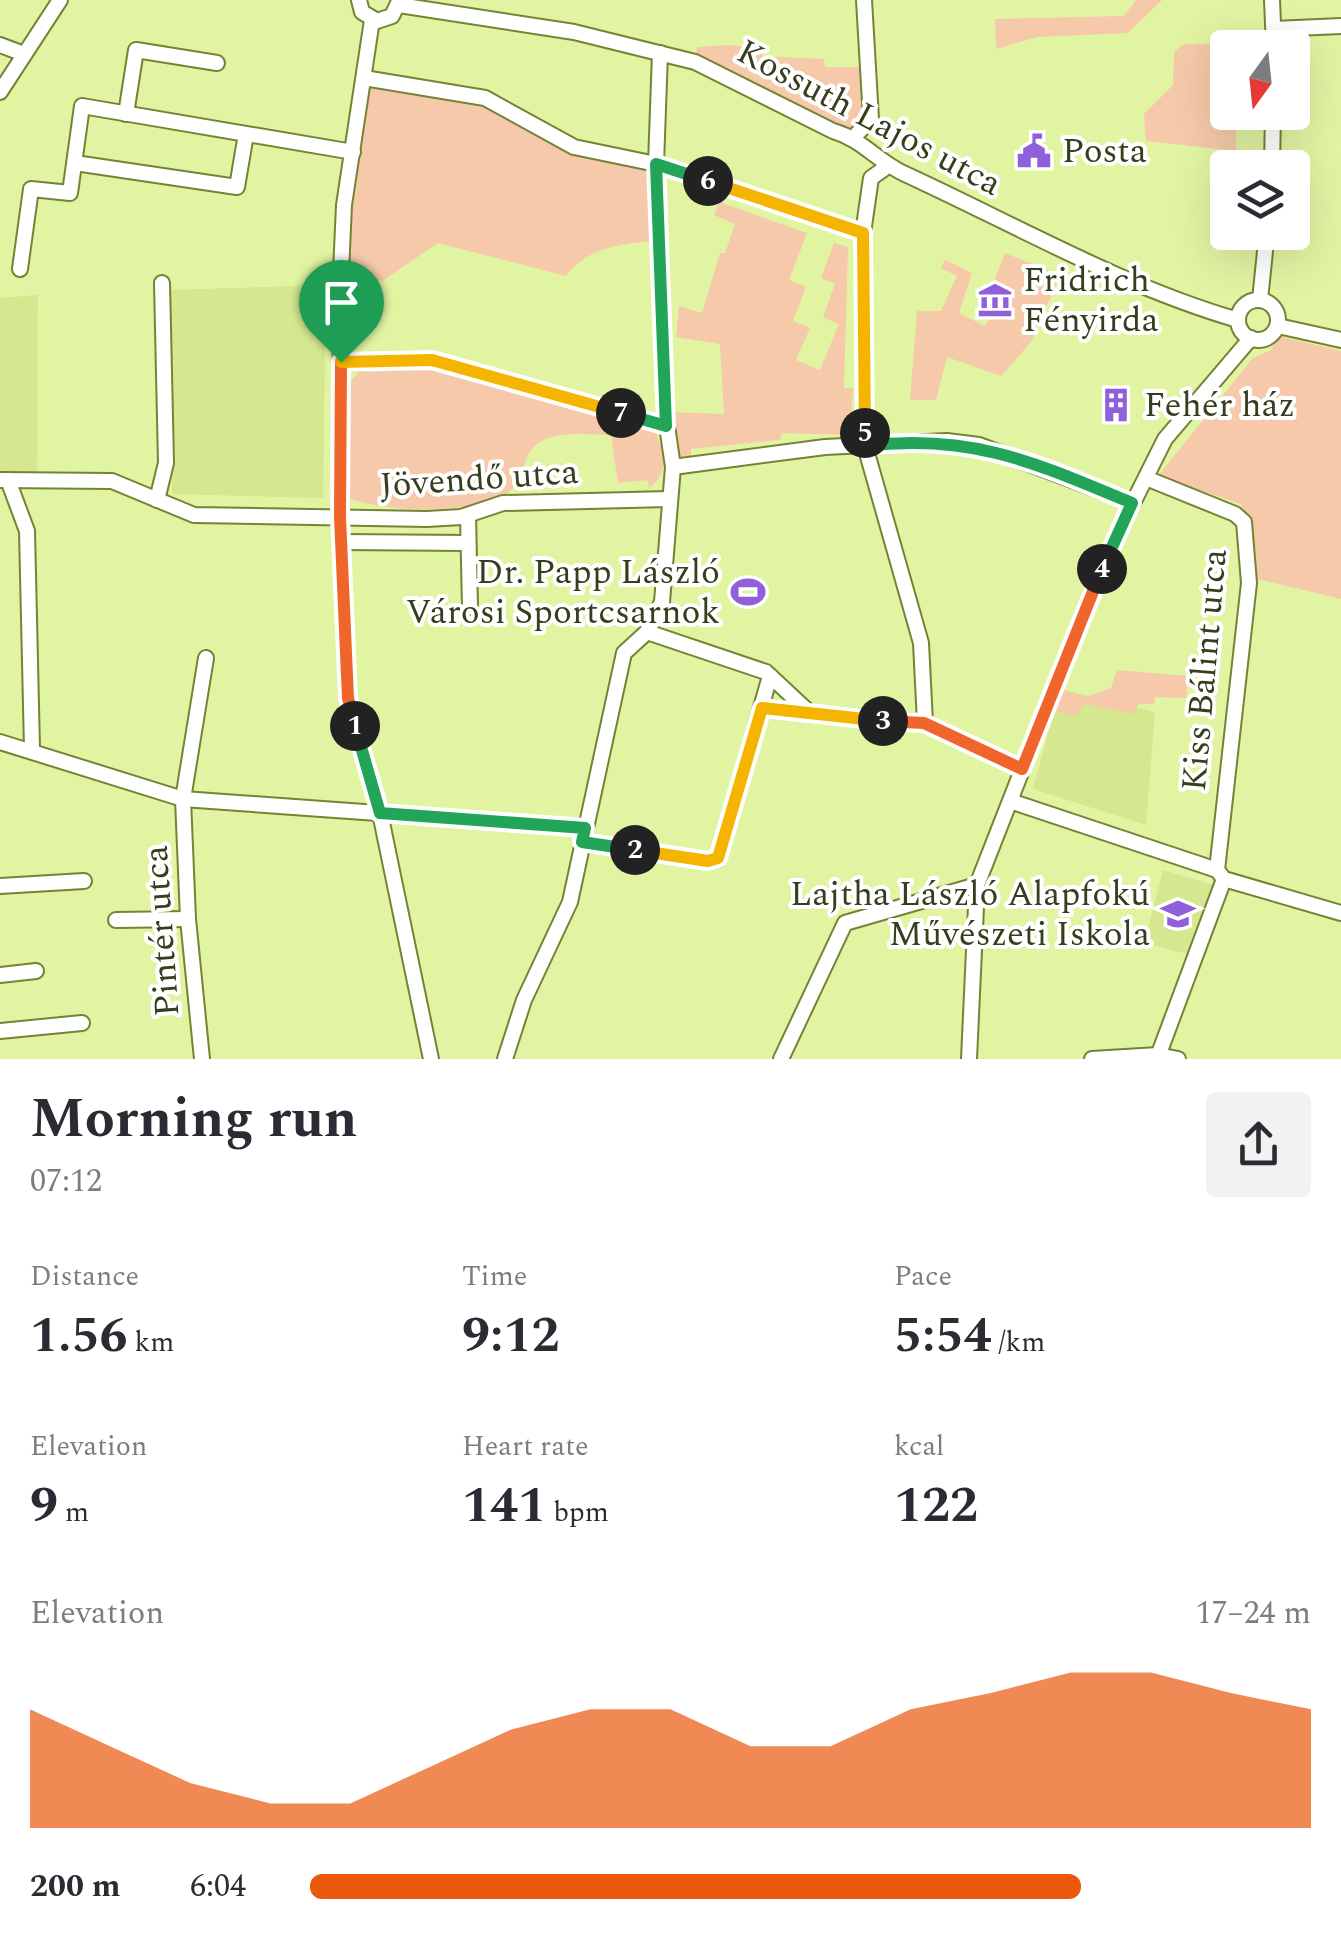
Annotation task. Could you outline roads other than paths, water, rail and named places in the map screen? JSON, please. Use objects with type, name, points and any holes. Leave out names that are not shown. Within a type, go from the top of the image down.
[{"type":"street","points":[[0,92],[60,0]]},
{"type":"street","points":[[359,0],[362,12],[372,20],[344,205],[340,517],[348,698],[380,813],[431,1059]]},
{"type":"street","points":[[854,137],[871,120],[864,0]]},
{"type":"street","points":[[1272,0],[1274,29],[1341,26]]},
{"type":"street","name":"Kossuth Lajos utca","points":[[372,20],[388,19],[399,3],[574,32],[724,74],[833,132],[854,137],[888,166],[1127,282],[1238,320]]},
{"type":"street","points":[[0,45],[24,54]]},
{"type":"street","points":[[126,114],[136,50],[217,63]]},
{"type":"street","points":[[505,1059],[524,1000],[570,902],[624,653],[646,632],[662,602],[673,467],[666,426],[656,164],[660,53]]},
{"type":"street","points":[[364,78],[484,98],[574,146],[656,164],[863,233]]},
{"type":"street","points":[[20,269],[30,189],[70,193],[82,106],[353,152]]},
{"type":"street","points":[[74,163],[237,187],[246,134]]},
{"type":"street","points":[[888,166],[871,178],[863,233],[865,446],[921,643],[924,723]]},
{"type":"street","points":[[1260,300],[1265,250]]},
{"type":"street","points":[[157,500],[166,463],[162,283]]},
{"type":"street","points":[[1251,338],[1238,320],[1247,303],[1260,300],[1275,308],[1278,326]]},
{"type":"street","points":[[969,1059],[977,885],[1132,503],[1165,439],[1251,338],[1267,338],[1278,326]]},
{"type":"street","points":[[1278,326],[1341,340]]},
{"type":"street","points":[[341,362],[432,360],[666,426]]},
{"type":"street","points":[[673,467],[734,457],[915,441],[979,446],[1132,503]]},
{"type":"street","name":"Kiss Bálint utca","points":[[1146,478],[1235,514],[1244,522],[1249,582],[1221,875],[1158,1057]]},
{"type":"street","points":[[4,480],[20,514],[31,578],[32,749]]},
{"type":"street","name":"Jövendő utca","points":[[4,480],[112,481],[194,515],[427,519],[468,515],[503,504],[669,499]]},
{"type":"street","points":[[468,515],[470,607]]},
{"type":"street","points":[[341,542],[468,544]]},
{"type":"street","points":[[646,632],[770,676],[810,713]]},
{"type":"street","name":"Pintér utca","points":[[202,1059],[188,918],[183,799],[206,658]]},
{"type":"street","points":[[0,742],[183,799],[380,813],[584,835],[708,861],[718,858],[770,676]]},
{"type":"street","points":[[762,708],[924,723],[1022,769]]},
{"type":"street","points":[[1013,802],[1341,913]]},
{"type":"street","points":[[0,886],[84,881]]},
{"type":"street","points":[[781,1059],[845,923],[977,885]]},
{"type":"street","points":[[116,920],[188,918]]},
{"type":"street","points":[[0,975],[36,970]]},
{"type":"street","points":[[0,1031],[82,1023]]},
{"type":"street","points":[[1092,1059],[1178,1059]]},
{"type":"place","name":"Posta","points":[[1034,151]]},
{"type":"place","name":"Fridrich Fényirda","points":[[995,300]]},
{"type":"place","name":"Fehér ház","points":[[1116,405]]},
{"type":"place","name":"Dr. Papp László Városi Sportcsarnok","points":[[748,592]]},
{"type":"place","name":"Lajtha László Alapfokú Művészeti Iskola","points":[[1178,914]]}]
